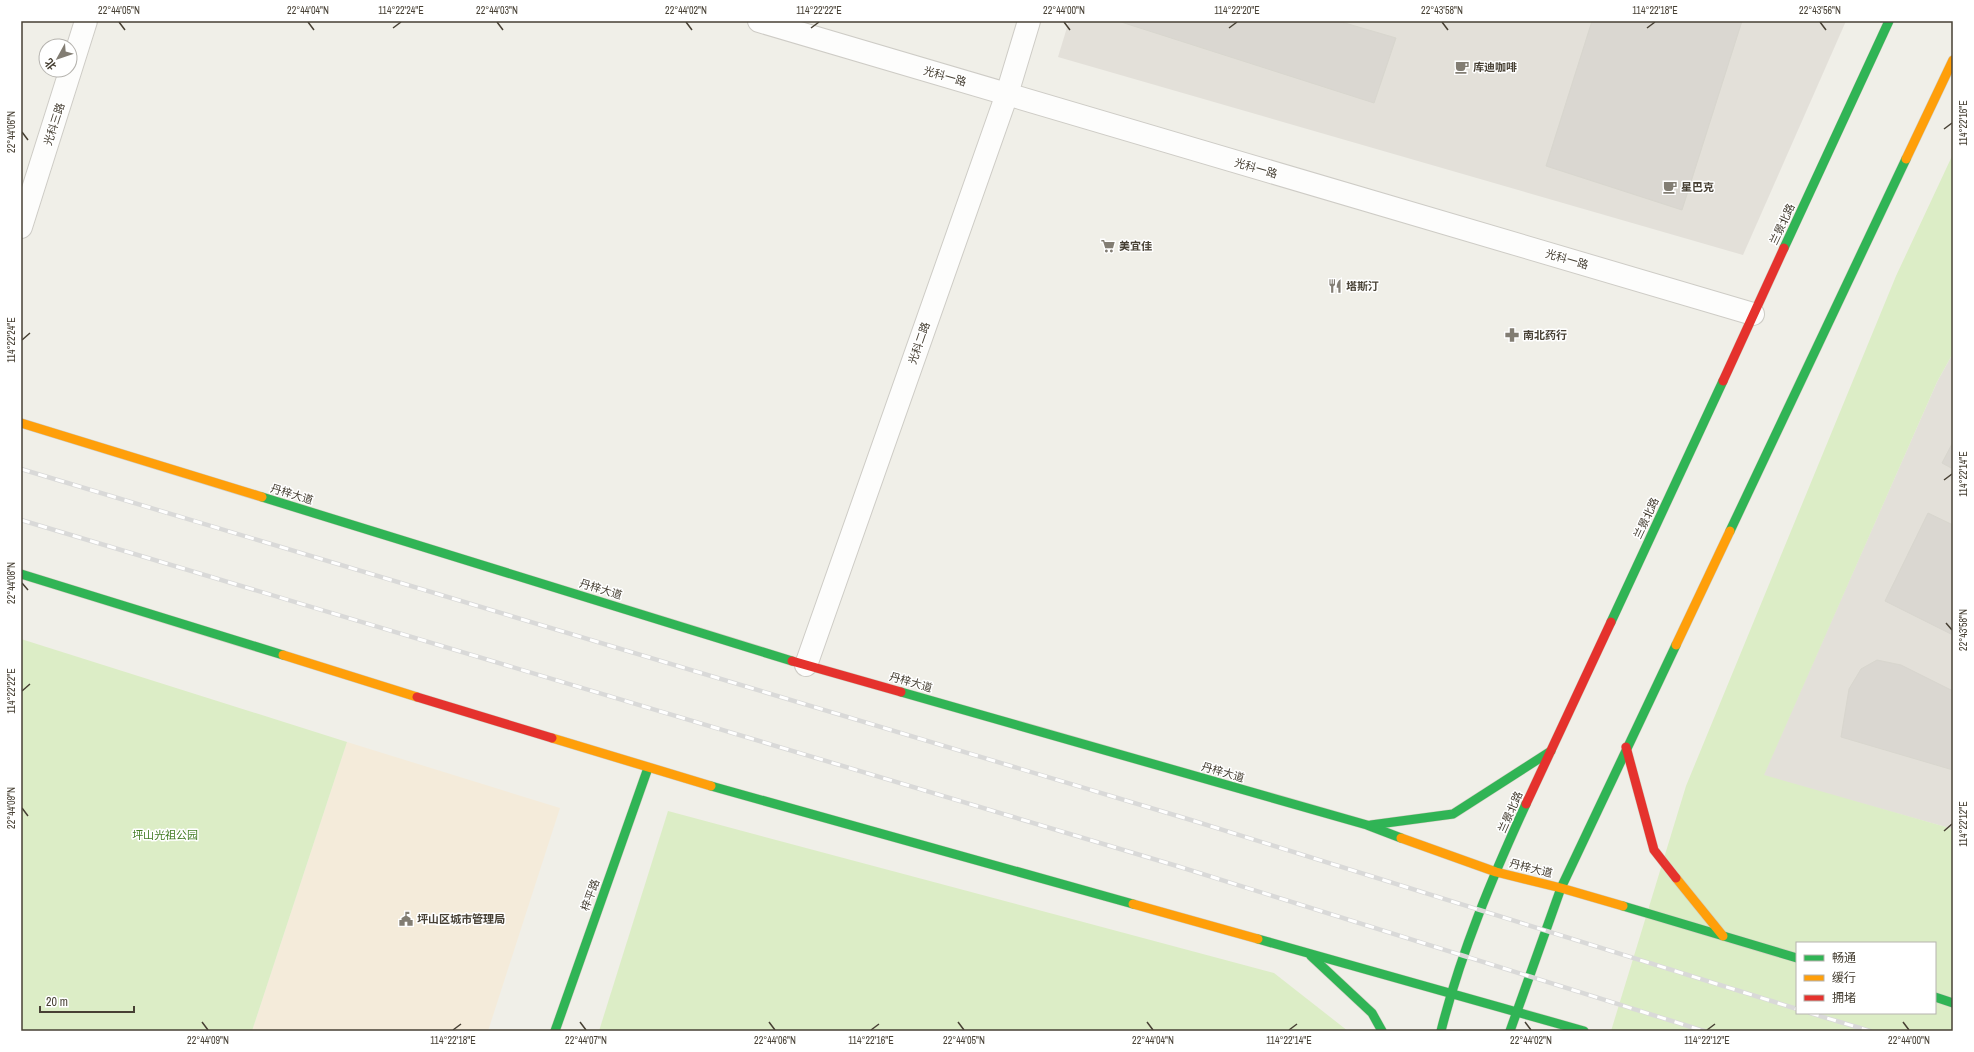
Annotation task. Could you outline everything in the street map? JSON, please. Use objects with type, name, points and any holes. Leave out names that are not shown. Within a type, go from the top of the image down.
[{"type":"main road","name":"兰景北路","points":[[1441,1031],[1450,993],[1496,872],[1889,21]]},
{"type":"main road","points":[[1510,1031],[1561,888],[1626,747],[1953,60]]},
{"type":"main road","name":"丹梓大道","points":[[21,423],[806,665],[1367,825],[1496,872],[1561,888],[1796,958]]},
{"type":"main road","points":[[21,574],[648,768],[1584,1031]]},
{"type":"main road","points":[[1626,747],[1654,850],[1723,936]]},
{"type":"main road","points":[[1367,825],[1452,814],[1551,751]]},
{"type":"main road","name":"梓平路","points":[[555,1031],[648,768]]},
{"type":"main road","points":[[1308,953],[1372,1013],[1382,1031]]},
{"type":"main road","points":[[1936,998],[1953,1003]]},
{"type":"street","name":"光科三路","points":[[21,227],[86,21]]},
{"type":"street","name":"光科一路","points":[[759,21],[1753,314]]},
{"type":"street","name":"光科二路","points":[[806,665],[1007,94],[1029,21]]},
{"type":"shaded area","points":[[1069,21],[1846,21],[1743,255],[1058,57]]},
{"type":"shaded area","points":[[1953,353],[1953,829],[1763,776],[1937,382]]},
{"type":"shaded area","name":"坪山区城市管理局","points":[[347,742],[560,808],[488,1031],[252,1031]]},
{"type":"green space","points":[[1953,154],[1953,353],[1937,382],[1764,775],[1953,829],[1953,1031],[1611,1031],[1686,786],[1896,276]]},
{"type":"green space","name":"坪山光祖公园","points":[[21,639],[347,742],[252,1031],[21,1031]]},
{"type":"green space","points":[[668,811],[1274,973],[1348,1031],[599,1031]]},
{"type":"building","points":[[1118,21],[1338,21],[1396,38],[1374,103]]},
{"type":"building","points":[[1592,21],[1742,21],[1682,210],[1546,166]]},
{"type":"building","points":[[1953,442],[1953,469],[1942,463]]},
{"type":"building","points":[[1928,513],[1953,525],[1953,635],[1885,601]]},
{"type":"building","points":[[1877,660],[1901,665],[1953,691],[1953,770],[1841,737],[1849,689],[1861,669]]},
{"type":"railway","points":[[21,469],[1191,820],[1796,1009]]},
{"type":"railway","points":[[21,520],[1177,866],[1704,1031]]},
{"type":"railway","points":[[1813,1014],[1870,1031]]},
{"type":"traffic: fast","points":[[1784,248],[1889,21]]},
{"type":"traffic: fast","points":[[1730,531],[1906,159]]},
{"type":"traffic: fast","points":[[1611,622],[1723,381]]},
{"type":"traffic: fast","points":[[262,497],[792,661]]},
{"type":"traffic: fast","points":[[21,574],[283,655]]},
{"type":"traffic: fast","points":[[1510,1031],[1561,888],[1676,645]]},
{"type":"traffic: fast","points":[[901,692],[1367,825],[1401,838]]},
{"type":"traffic: fast","points":[[1371,825],[1453,814],[1551,751]]},
{"type":"traffic: fast","points":[[555,1031],[648,768]]},
{"type":"traffic: fast","points":[[711,786],[1133,904]]},
{"type":"traffic: fast","points":[[1441,1031],[1458,973],[1478,916],[1526,804]]},
{"type":"traffic: fast","points":[[1623,906],[1796,958]]},
{"type":"traffic: fast","points":[[1258,939],[1584,1031]]},
{"type":"traffic: fast","points":[[1311,956],[1372,1013],[1382,1031]]},
{"type":"traffic: fast","points":[[1936,997],[1953,1003]]},
{"type":"traffic: slow","points":[[1906,159],[1953,60]]},
{"type":"traffic: slow","points":[[21,423],[262,497]]},
{"type":"traffic: slow","points":[[1676,645],[1730,531]]},
{"type":"traffic: slow","points":[[283,655],[417,697]]},
{"type":"traffic: slow","points":[[552,738],[711,786]]},
{"type":"traffic: slow","points":[[1401,838],[1496,872],[1561,888],[1623,906]]},
{"type":"traffic: slow","points":[[1676,878],[1723,936]]},
{"type":"traffic: slow","points":[[1133,904],[1258,939]]},
{"type":"traffic: jam","points":[[1723,381],[1784,248]]},
{"type":"traffic: jam","points":[[1526,804],[1611,622]]},
{"type":"traffic: jam","points":[[792,661],[901,692]]},
{"type":"traffic: jam","points":[[417,697],[552,738]]},
{"type":"traffic: jam","points":[[1626,747],[1654,850],[1676,878]]},
{"type":"place","name":"库迪咖啡","points":[[1462,67]]},
{"type":"place","name":"星巴克","points":[[1670,187]]},
{"type":"place","name":"美宜佳","points":[[1108,246]]},
{"type":"place","name":"塔斯汀","points":[[1335,286]]},
{"type":"place","name":"南北药行","points":[[1512,335]]},
{"type":"place","name":"坪山区城市管理局","points":[[406,919]]}]
